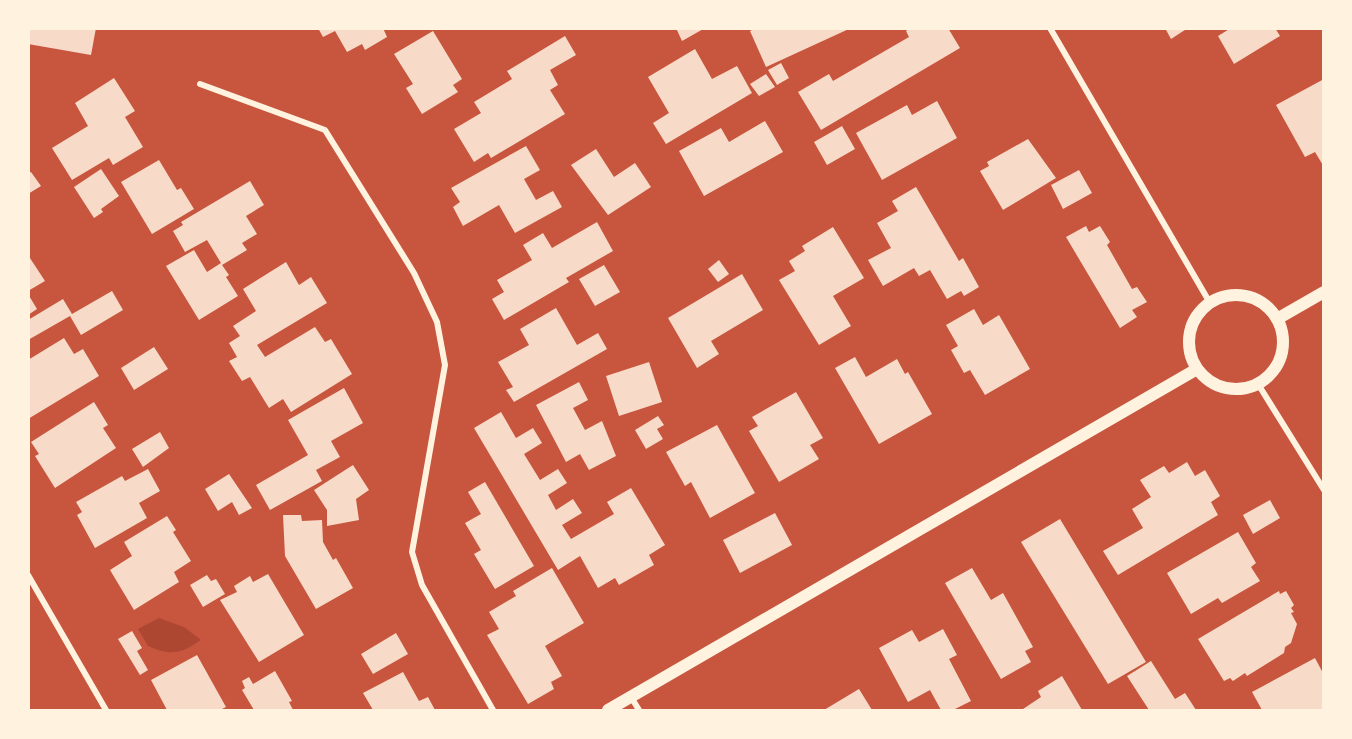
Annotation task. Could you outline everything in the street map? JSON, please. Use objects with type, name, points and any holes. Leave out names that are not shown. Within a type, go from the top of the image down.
[{"type":"main road","points":[[1277,319],[1323,292]]},
{"type":"main road","points":[[1241,295],[1256,300],[1269,309],[1277,319],[1283,338],[1282,354],[1275,369],[1258,384],[1236,390],[1221,387],[1207,380],[1197,369],[1191,356],[1189,341],[1199,313],[1210,303],[1225,296],[1241,295]]},
{"type":"main road","points":[[608,711],[1197,369]]},
{"type":"street","points":[[1050,28],[1210,303]]},
{"type":"street","points":[[200,84],[325,130],[414,273],[437,322],[445,365],[412,552],[422,585],[493,711]]},
{"type":"street","points":[[1258,384],[1323,490]]},
{"type":"street","points":[[28,575],[106,711]]},
{"type":"street","points":[[631,697],[639,711]]},
{"type":"shaded area","points":[[159,618],[184,627],[201,640],[175,652],[148,646],[138,629]]},
{"type":"building","points":[[28,28],[96,28],[91,55],[28,44]]},
{"type":"building","points":[[318,28],[383,28],[387,37],[365,50],[362,44],[347,52],[335,31],[323,37]]},
{"type":"building","points":[[676,28],[705,28],[682,41]]},
{"type":"building","points":[[756,28],[851,28],[766,67],[750,31]]},
{"type":"building","points":[[910,28],[948,28],[960,48],[821,130],[798,92],[829,74],[833,81],[909,37],[906,31]]},
{"type":"building","points":[[1165,28],[1188,28],[1171,39]]},
{"type":"building","points":[[1231,28],[1275,28],[1280,36],[1234,64],[1218,36]]},
{"type":"building","points":[[433,31],[462,79],[453,85],[458,92],[422,114],[406,88],[413,84],[394,54]]},
{"type":"building","points":[[565,36],[576,55],[550,70],[558,85],[550,90],[565,114],[491,158],[488,153],[474,162],[454,129],[481,113],[474,102],[512,79],[507,71]]},
{"type":"building","points":[[695,49],[712,79],[737,66],[752,93],[666,144],[653,123],[669,113],[648,77]]},
{"type":"building","points":[[781,63],[789,78],[777,85],[768,70]]},
{"type":"building","points":[[766,74],[775,87],[759,96],[750,84]]},
{"type":"building","points":[[114,78],[135,111],[125,117],[143,147],[113,165],[109,158],[72,180],[52,148],[88,126],[75,103]]},
{"type":"building","points":[[1324,79],[1324,167],[1315,152],[1305,157],[1276,105]]},
{"type":"building","points":[[937,101],[957,138],[882,180],[856,133],[907,105],[912,115]]},
{"type":"building","points":[[765,121],[783,152],[704,196],[679,151],[721,128],[729,142]]},
{"type":"building","points":[[842,126],[855,149],[827,165],[814,142]]},
{"type":"building","points":[[1028,139],[1056,178],[1003,210],[980,171],[989,166],[987,162]]},
{"type":"building","points":[[526,146],[540,170],[524,179],[536,200],[553,191],[562,207],[515,233],[499,205],[463,226],[453,207],[460,202],[451,188]]},
{"type":"building","points":[[596,149],[614,177],[635,163],[651,187],[608,215],[571,165]]},
{"type":"building","points":[[159,160],[177,190],[181,188],[194,209],[152,234],[121,182]]},
{"type":"building","points":[[101,169],[119,196],[101,209],[103,212],[94,218],[74,187]]},
{"type":"building","points":[[1079,170],[1092,193],[1063,209],[1051,185]]},
{"type":"building","points":[[31,172],[41,186],[28,194],[28,173]]},
{"type":"building","points":[[250,181],[264,205],[246,216],[257,234],[242,243],[247,250],[222,265],[229,275],[226,277],[238,296],[199,320],[166,266],[194,250],[207,272],[221,263],[207,240],[185,252],[173,231],[183,225],[181,222]]},
{"type":"building","points":[[916,187],[959,261],[963,258],[979,287],[964,296],[961,291],[947,299],[930,270],[919,276],[914,268],[883,286],[868,260],[891,248],[877,223],[898,211],[892,201]]},
{"type":"building","points":[[597,222],[613,251],[566,278],[569,282],[504,320],[492,299],[504,292],[497,280],[532,260],[523,245],[543,233],[552,248]]},
{"type":"building","points":[[1086,226],[1089,232],[1100,226],[1110,242],[1107,245],[1132,289],[1137,287],[1147,302],[1132,310],[1137,317],[1120,328],[1066,237]]},
{"type":"building","points":[[833,227],[864,278],[833,296],[851,326],[819,345],[779,280],[795,271],[789,261],[805,251],[802,246]]},
{"type":"building","points":[[28,255],[45,281],[28,291]]},
{"type":"building","points":[[719,260],[729,274],[718,282],[708,269]]},
{"type":"building","points":[[286,262],[299,285],[311,277],[327,303],[257,345],[265,357],[315,327],[325,342],[331,339],[352,374],[291,412],[283,399],[269,408],[250,377],[242,381],[229,361],[237,357],[229,343],[240,336],[233,326],[256,311],[243,289]]},
{"type":"building","points":[[604,265],[620,292],[595,306],[579,279]]},
{"type":"building","points":[[742,274],[763,310],[711,341],[719,354],[697,368],[668,318]]},
{"type":"building","points":[[112,291],[123,310],[81,335],[70,316],[28,340],[28,320],[63,299],[72,314]]},
{"type":"building","points":[[28,294],[37,309],[28,315]]},
{"type":"building","points":[[556,308],[577,345],[598,333],[607,349],[514,402],[506,390],[513,387],[498,362],[529,345],[520,329]]},
{"type":"building","points":[[974,309],[983,325],[999,315],[1030,369],[985,395],[970,370],[964,373],[951,350],[958,346],[946,325]]},
{"type":"building","points":[[64,338],[74,354],[83,349],[99,376],[28,419],[28,360]]},
{"type":"building","points":[[154,347],[168,369],[134,390],[121,368]]},
{"type":"building","points":[[855,357],[866,377],[897,359],[905,374],[908,372],[932,414],[879,444],[835,368]]},
{"type":"building","points":[[649,362],[662,402],[619,416],[606,376]]},
{"type":"building","points":[[579,382],[588,400],[573,408],[585,430],[602,421],[616,456],[589,470],[580,454],[566,462],[536,405]]},
{"type":"building","points":[[344,388],[363,423],[331,441],[340,457],[316,470],[322,481],[270,510],[256,485],[308,455],[288,420]]},
{"type":"building","points":[[796,392],[823,438],[810,445],[819,459],[779,482],[749,431],[758,426],[752,417]]},
{"type":"building","points":[[94,402],[108,425],[103,428],[116,448],[55,488],[35,456],[39,454],[31,442]]},
{"type":"building","points":[[501,412],[516,438],[533,428],[542,443],[524,454],[540,480],[558,469],[567,483],[548,495],[556,510],[573,499],[582,513],[562,525],[571,539],[614,514],[607,502],[631,488],[665,545],[649,555],[654,565],[619,585],[615,578],[598,588],[580,556],[558,570],[474,428]]},
{"type":"building","points":[[658,416],[664,425],[657,429],[663,439],[646,449],[635,430]]},
{"type":"building","points":[[717,425],[755,493],[710,518],[691,482],[685,486],[666,452]]},
{"type":"building","points":[[160,432],[169,448],[143,467],[132,449]]},
{"type":"building","points":[[1187,462],[1195,476],[1205,470],[1220,496],[1211,502],[1218,515],[1118,575],[1103,551],[1143,528],[1132,509],[1151,497],[1140,480],[1164,466],[1169,473]]},
{"type":"building","points":[[353,465],[369,490],[356,499],[359,520],[327,526],[327,510],[314,490]]},
{"type":"building","points":[[148,469],[160,491],[139,503],[147,518],[95,548],[77,515],[82,512],[76,502],[122,476],[125,481]]},
{"type":"building","points":[[229,474],[252,508],[239,515],[232,502],[218,511],[205,489]]},
{"type":"building","points":[[485,482],[534,566],[495,589],[474,554],[481,550],[465,523],[481,514],[468,492]]},
{"type":"building","points":[[1270,500],[1280,518],[1253,534],[1243,515]]},
{"type":"building","points":[[775,513],[792,545],[740,573],[723,540]]},
{"type":"building","points":[[283,515],[301,515],[302,521],[322,520],[323,542],[333,560],[336,558],[353,588],[316,609],[285,556]]},
{"type":"building","points":[[167,516],[176,530],[173,532],[191,561],[174,572],[179,582],[134,610],[110,570],[132,556],[124,542]]},
{"type":"building","points":[[1060,519],[1146,662],[1108,684],[1021,542]]},
{"type":"building","points":[[1238,532],[1256,563],[1251,567],[1260,581],[1222,603],[1218,598],[1191,614],[1167,573]]},
{"type":"building","points":[[552,568],[584,623],[545,646],[562,676],[551,682],[554,689],[528,704],[487,635],[499,629],[489,612],[516,596],[513,591]]},
{"type":"building","points":[[972,568],[991,600],[1003,593],[1033,647],[1025,651],[1031,662],[1001,679],[945,583]]},
{"type":"building","points":[[268,574],[304,635],[259,662],[220,600],[237,592],[234,586],[250,576],[253,582]]},
{"type":"building","points":[[207,575],[211,581],[216,579],[225,594],[203,607],[190,585]]},
{"type":"building","points":[[1279,591],[1280,594],[1286,591],[1294,605],[1291,608],[1294,612],[1291,613],[1297,624],[1291,643],[1285,647],[1284,653],[1247,676],[1245,673],[1233,681],[1230,678],[1224,681],[1198,639]]},
{"type":"building","points":[[943,629],[957,655],[949,659],[971,701],[953,710],[941,710],[930,690],[908,702],[879,648],[912,630],[919,642]]},
{"type":"building","points":[[132,631],[142,648],[137,651],[148,670],[140,675],[118,639]]},
{"type":"building","points":[[396,633],[408,654],[373,674],[361,654]]},
{"type":"building","points":[[197,655],[226,707],[220,710],[167,710],[151,680]]},
{"type":"building","points":[[1315,658],[1324,675],[1324,710],[1262,710],[1252,692]]},
{"type":"building","points":[[1151,661],[1175,699],[1185,693],[1196,710],[1149,710],[1127,676]]},
{"type":"building","points":[[275,671],[292,701],[289,702],[293,710],[254,710],[242,690],[245,688],[242,681],[249,677],[253,684]]},
{"type":"building","points":[[403,672],[419,701],[428,697],[435,710],[373,710],[363,693]]},
{"type":"building","points":[[1062,676],[1082,710],[1023,709],[1041,697],[1038,691]]},
{"type":"building","points":[[859,689],[872,710],[824,710]]}]
